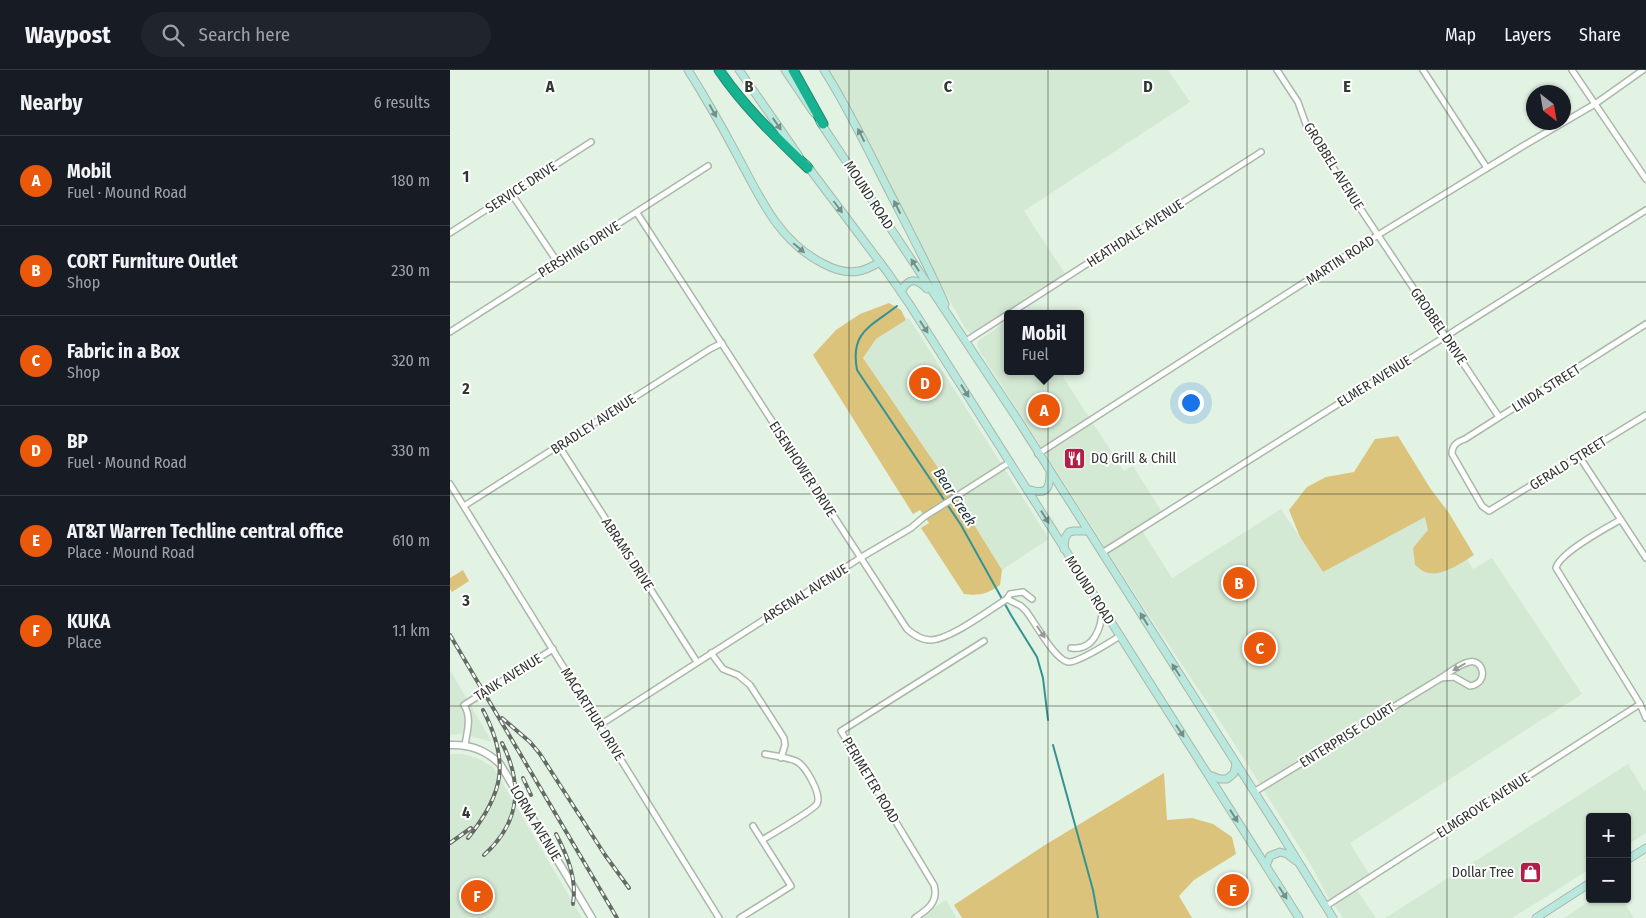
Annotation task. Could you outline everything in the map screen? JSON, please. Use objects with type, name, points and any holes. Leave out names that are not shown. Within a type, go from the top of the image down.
[{"type":"highway","points":[[719,70],[728,84],[752,112],[808,168]]},
{"type":"highway","points":[[793,70],[822,124]]},
{"type":"main road","points":[[688,70],[772,217],[790,241],[812,258],[842,271],[859,271],[880,262]]},
{"type":"main road","name":"MOUND ROAD","points":[[739,70],[808,168],[901,292],[1299,918]]},
{"type":"main road","name":"MOUND ROAD","points":[[785,70],[966,341],[1333,918]]},
{"type":"main road","name":"MOUND ROAD","points":[[824,70],[848,109],[868,148],[933,276],[952,320]]},
{"type":"main road","points":[[901,292],[905,284],[915,280],[922,283],[942,306]]},
{"type":"main road","points":[[1026,489],[1040,492],[1046,490],[1050,484],[1050,473]]},
{"type":"main road","points":[[1064,549],[1065,538],[1069,532],[1087,531]]},
{"type":"main road","points":[[1208,775],[1227,779],[1234,773],[1236,764]]},
{"type":"main road","points":[[1630,858],[1646,848]]},
{"type":"main road","points":[[1266,866],[1270,856],[1280,852],[1287,854],[1300,864]]},
{"type":"main road","points":[[1536,918],[1586,886]]},
{"type":"street","name":"GROBBEL AVENUE","points":[[1277,70],[1298,102],[1308,130],[1378,235]]},
{"type":"street","points":[[1423,70],[1487,168]]},
{"type":"street","points":[[1572,70],[1646,179]]},
{"type":"street","name":"MARTIN ROAD","points":[[1038,454],[1378,235],[1595,104],[1643,70]]},
{"type":"street","name":"SERVICE DRIVE","points":[[450,233],[591,142]]},
{"type":"street","name":"HEATHDALE AVENUE","points":[[1014,310],[1261,152]]},
{"type":"street","name":"PERSHING DRIVE","points":[[450,332],[638,213],[708,166]]},
{"type":"street","points":[[511,193],[558,263]]},
{"type":"street","name":"ELMER AVENUE","points":[[1102,553],[1646,210]]},
{"type":"street","name":"EISENHOWER DRIVE","points":[[638,213],[902,625],[918,638],[930,640],[942,637],[956,630],[1006,599],[1010,594],[1019,592],[1026,594],[1032,599]]},
{"type":"street","name":"GROBBEL DRIVE","points":[[1378,235],[1500,417]]},
{"type":"street","name":"HEATHDALE AVENUE","points":[[966,341],[1004,317]]},
{"type":"street","name":"LINDA STREET","points":[[1489,511],[1482,506],[1452,454],[1454,445],[1646,324]]},
{"type":"street","name":"BRADLEY AVENUE","points":[[464,506],[722,343]]},
{"type":"street","name":"GERALD STREET","points":[[1489,511],[1646,415]]},
{"type":"street","name":"ABRAMS DRIVE","points":[[559,446],[697,662]]},
{"type":"street","points":[[1579,456],[1646,558]]},
{"type":"street","name":"ARSENAL AVENUE","points":[[600,725],[860,558],[911,528],[944,504],[1010,462]]},
{"type":"street","name":"MACARTHUR DRIVE","points":[[450,484],[719,918]]},
{"type":"street","points":[[1620,520],[1571,551],[1559,561],[1556,568],[1640,704],[1646,718]]},
{"type":"street","points":[[1006,599],[1021,606],[1026,611],[1056,654],[1065,661],[1072,662],[1080,659],[1120,636]]},
{"type":"street","points":[[1071,648],[1084,647],[1098,633],[1102,622],[1102,609]]},
{"type":"street","name":"PERIMETER ROAD","points":[[914,918],[933,903],[936,894],[934,885],[841,731],[984,641]]},
{"type":"street","name":"TANK AVENUE","points":[[465,745],[469,722],[468,713],[464,705],[553,649]]},
{"type":"street","points":[[711,653],[723,669],[745,680],[755,692],[784,738],[785,745],[781,758]]},
{"type":"street","name":"ENTERPRISE COURT","points":[[1254,792],[1465,663],[1472,661],[1478,665],[1482,674],[1482,679],[1478,683],[1470,686],[1454,677],[1441,678]]},
{"type":"street","name":"ELMGROVE AVENUE","points":[[1326,906],[1640,704]]},
{"type":"street","points":[[450,745],[465,745]]},
{"type":"street","name":"LORNA AVENUE","points":[[465,745],[487,753],[505,770],[592,918]]},
{"type":"street","points":[[762,840],[814,808],[818,800],[818,791],[800,764],[795,761],[765,754]]},
{"type":"street","points":[[740,918],[791,886],[753,826]]},
{"type":"shaded area","points":[[827,70],[1168,70],[1190,102],[1024,211],[1066,275],[1009,310],[1004,310],[1004,313],[971,333],[968,332]]},
{"type":"shaded area","points":[[889,303],[901,310],[906,320],[876,339],[863,358],[949,484],[1002,570],[1000,585],[987,592],[975,595],[964,594],[921,528],[929,523],[920,510],[913,514],[813,355],[836,330],[860,314]]},
{"type":"shaded area","points":[[909,318],[1049,539],[1002,570],[949,484],[863,358],[876,339]]},
{"type":"shaded area","points":[[1004,323],[1004,375],[1065,375],[1063,377],[1124,471],[1133,466],[1162,512],[1140,527],[1172,578],[1281,509],[1323,572],[1433,505],[1473,569],[1492,558],[1582,694],[1350,843],[1371,877],[1355,887],[1376,918],[1343,918],[1326,894],[1312,867],[1223,726],[1138,599],[981,353],[977,346],[978,341]]},
{"type":"shaded area","points":[[1398,436],[1430,488],[1449,513],[1474,555],[1451,569],[1438,573],[1425,572],[1415,565],[1413,548],[1428,530],[1425,517],[1323,572],[1300,537],[1289,510],[1307,487],[1326,477],[1354,472],[1375,439]]},
{"type":"shaded area","points":[[463,570],[469,581],[452,592],[450,589],[450,578]]},
{"type":"shaded area","points":[[450,670],[492,742],[462,734],[450,735]]},
{"type":"shaded area","points":[[450,754],[462,754],[477,758],[493,767],[582,918],[450,918]]},
{"type":"shaded area","points":[[1628,764],[1644,791],[1646,790],[1646,833],[1631,842],[1631,813],[1586,813],[1586,872],[1512,918],[1385,918]]},
{"type":"shaded area","points":[[1164,773],[1167,820],[1192,818],[1213,824],[1232,837],[1236,854],[1194,880],[1179,896],[1192,918],[962,918],[954,905],[1045,845]]},
{"type":"shaded area","points":[[946,900],[957,918],[918,918]]},
{"type":"shaded area","points":[[1587,903],[1625,903],[1634,918],[1564,918]]},
{"type":"waterway","name":"Bear Creek","points":[[897,306],[871,325],[859,339],[856,357],[857,370],[961,525],[1011,615],[1037,657],[1043,678],[1048,720]]},
{"type":"waterway","name":"Bear Creek","points":[[1053,745],[1093,890],[1098,918]]},
{"type":"railway","points":[[450,635],[617,918]]},
{"type":"railway","points":[[468,838],[489,806],[496,791],[499,777],[500,761],[497,746],[492,729],[483,710]]},
{"type":"railway","points":[[502,718],[530,742],[540,754],[605,855],[629,888]]},
{"type":"railway","points":[[484,855],[505,830],[514,802],[513,773],[502,743]]},
{"type":"railway","points":[[523,778],[531,795]]},
{"type":"railway","points":[[450,843],[471,828]]},
{"type":"railway","points":[[556,834],[573,877],[573,904]]},
{"type":"place","name":"BP","points":[[925,383]]},
{"type":"place","name":"Mobil","points":[[1044,410]]},
{"type":"place","name":"DQ Grill & Chill","points":[[1075,458]]},
{"type":"place","name":"CORT Furniture Outlet","points":[[1239,583]]},
{"type":"place","name":"Fabric in a Box","points":[[1260,648]]},
{"type":"place","name":"Dollar Tree","points":[[1530,872]]},
{"type":"place","name":"AT&T Warren Techline central office","points":[[1233,890]]},
{"type":"place","name":"KUKA","points":[[477,896]]}]
